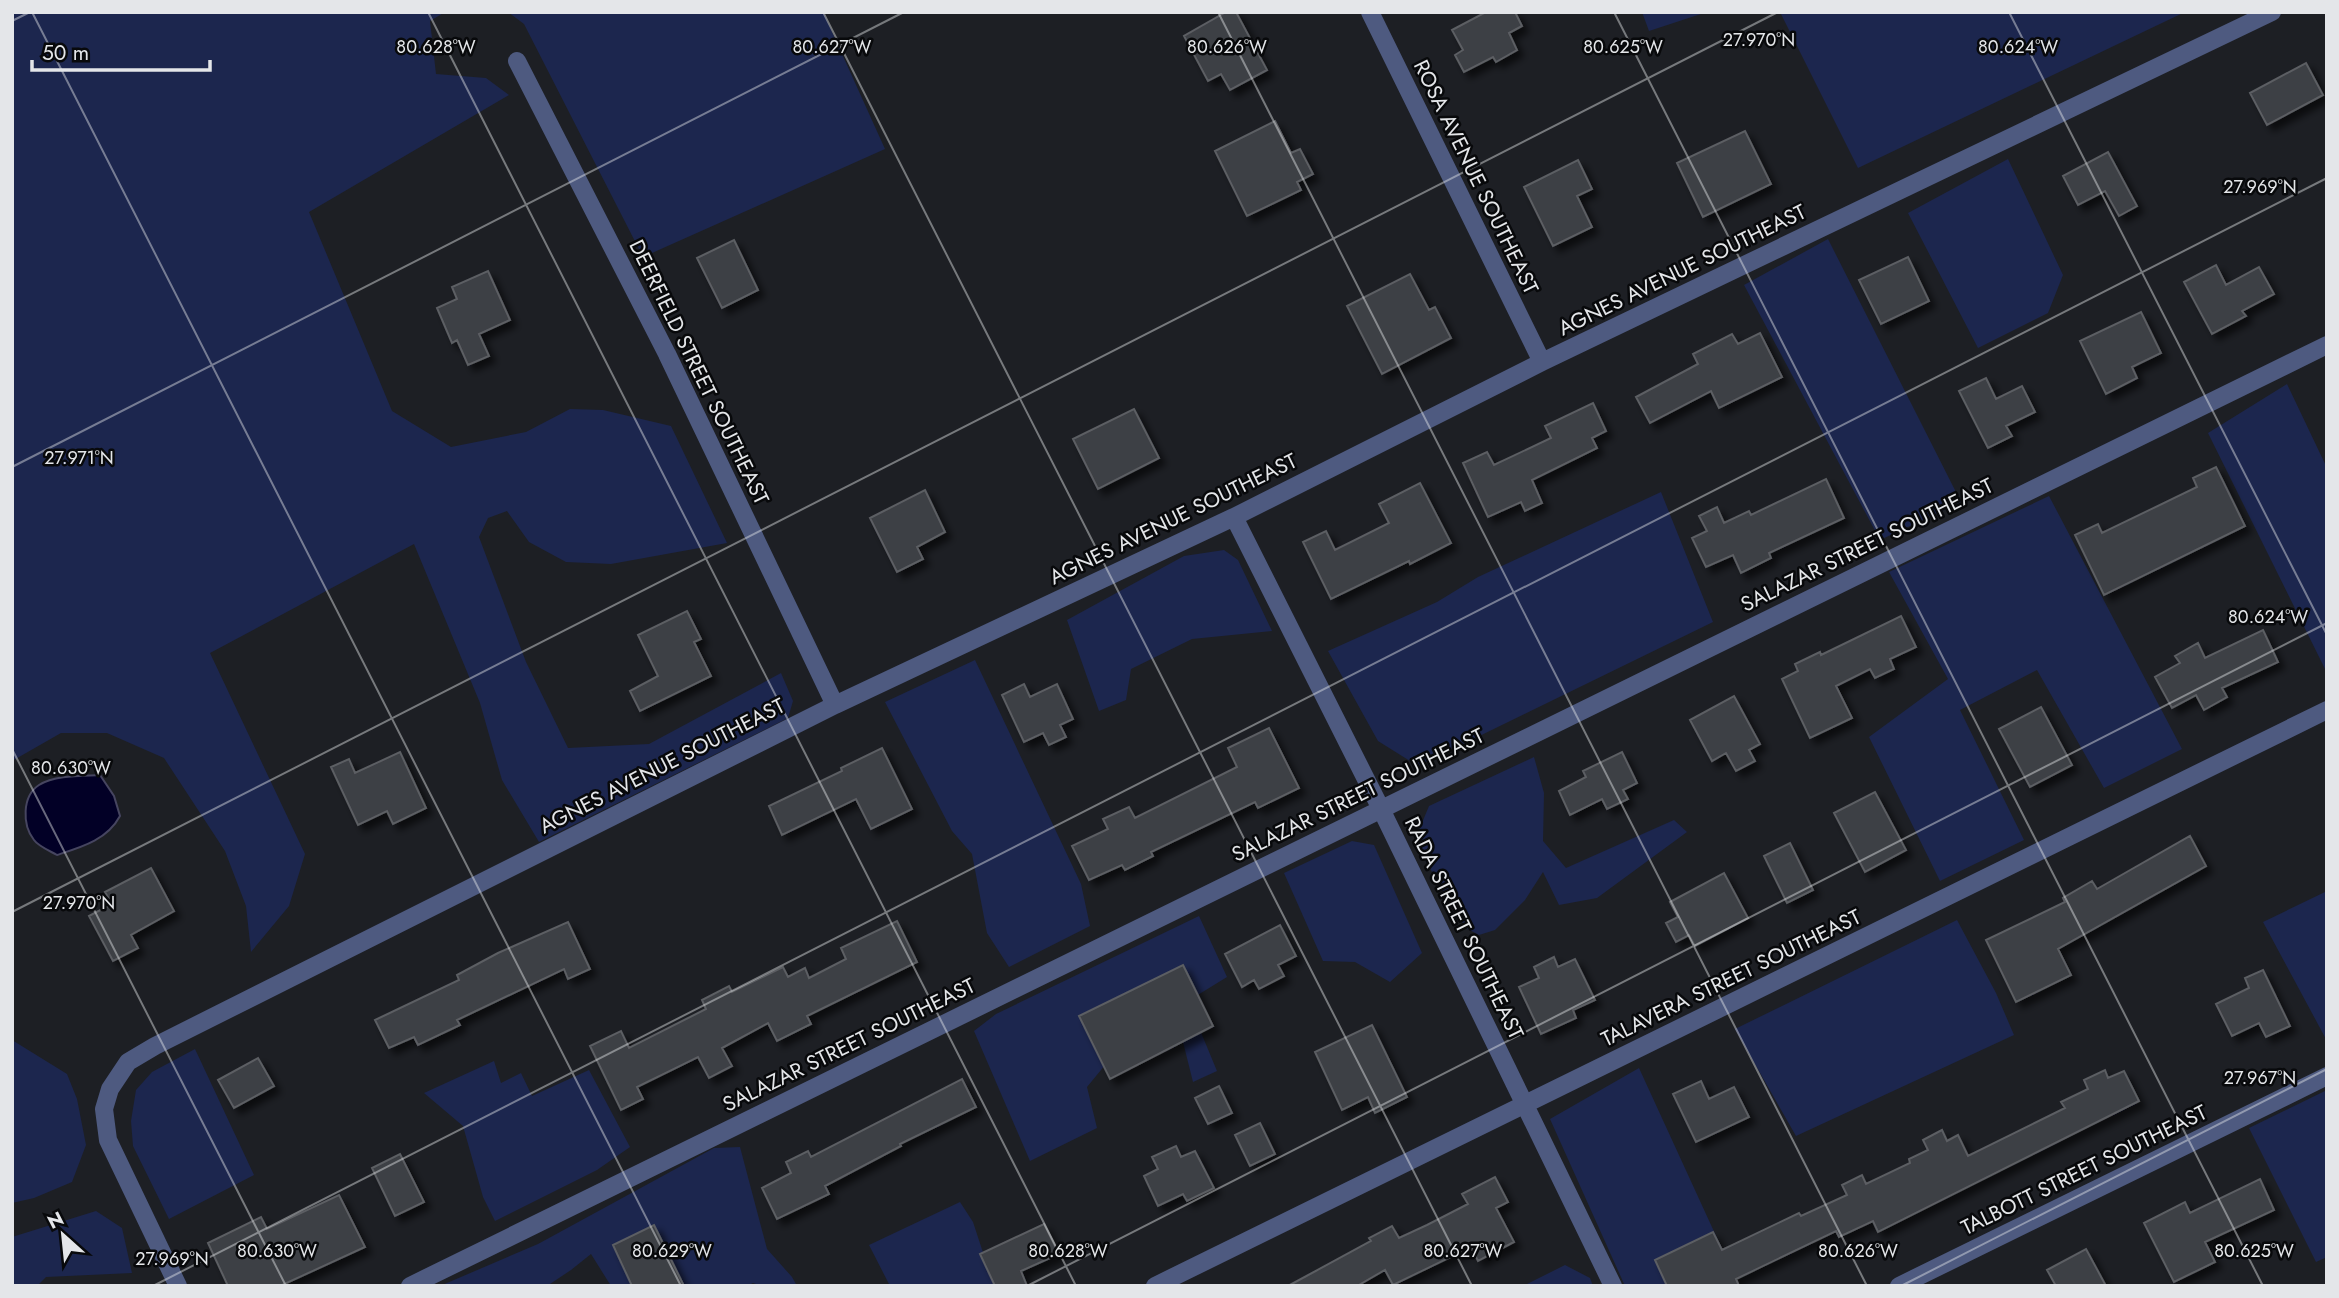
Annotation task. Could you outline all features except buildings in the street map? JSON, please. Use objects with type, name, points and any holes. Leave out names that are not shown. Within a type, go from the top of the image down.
[{"type":"street","name":"ROSA AVENUE SOUTHEAST","points":[[1370,12],[1542,362]]},
{"type":"street","name":"AGNES AVENUE SOUTHEAST","points":[[178,1286],[108,1140],[104,1109],[110,1089],[128,1062],[155,1046],[835,705],[1234,517],[1542,362],[2272,12]]},
{"type":"street","name":"DEERFIELD STREET SOUTHEAST","points":[[517,61],[667,354],[835,705]]},
{"type":"street","name":"SALAZAR STREET SOUTHEAST","points":[[410,1286],[2327,345]]},
{"type":"street","name":"RADA STREET SOUTHEAST","points":[[1234,517],[1381,808],[1613,1286]]},
{"type":"street","name":"TALAVERA STREET SOUTHEAST","points":[[1155,1286],[2327,710]]},
{"type":"street","name":"TALBOTT STREET SOUTHEAST","points":[[1899,1286],[2327,1076]]},
{"type":"shaded area","points":[[12,12],[445,12],[430,21],[436,74],[486,78],[509,95],[309,212],[392,411],[451,447],[526,432],[570,409],[603,410],[671,426],[727,543],[611,564],[566,562],[529,542],[507,511],[488,518],[479,537],[526,662],[568,748],[649,744],[781,673],[793,701],[788,718],[539,842],[502,780],[480,703],[414,544],[210,653],[305,854],[289,906],[251,952],[246,906],[225,851],[164,758],[107,733],[61,733],[12,761]]},
{"type":"shaded area","points":[[508,12],[823,12],[885,149],[643,257],[524,24]]},
{"type":"shaded area","points":[[1642,12],[1707,12],[1649,31]]},
{"type":"shaded area","points":[[1780,12],[2185,12],[1858,168]]},
{"type":"shaded area","points":[[2008,159],[2063,275],[2048,313],[1978,348],[1908,213]]},
{"type":"shaded area","points":[[1828,239],[1961,502],[1880,540],[1744,285]]},
{"type":"shaded area","points":[[2287,384],[2327,468],[2327,673],[2208,433]]},
{"type":"shaded area","points":[[1661,492],[1713,622],[1418,766],[1378,741],[1328,651],[1437,602],[1478,577]]},
{"type":"shaded area","points":[[2049,496],[2182,749],[2104,788],[2037,670],[1960,710],[2024,840],[1940,881],[1869,737],[1948,679],[1889,572]]},
{"type":"shaded area","points":[[1224,550],[1238,560],[1272,631],[1192,639],[1131,669],[1126,700],[1099,711],[1067,620],[1184,556]]},
{"type":"shaded area","points":[[975,660],[1081,884],[1090,926],[1009,967],[987,933],[972,854],[952,831],[885,702]]},
{"type":"shaded area","points":[[1534,757],[1544,793],[1543,841],[1566,868],[1674,820],[1687,832],[1597,898],[1559,905],[1543,872],[1525,900],[1495,930],[1479,935],[1466,928],[1414,842],[1429,806]]},
{"type":"shaded area","points":[[100,775],[114,796],[120,816],[115,824],[93,842],[57,855],[36,842],[30,834],[26,819],[27,803],[33,790],[53,779]]},
{"type":"shaded area","points":[[1352,841],[1374,845],[1422,953],[1390,982],[1355,962],[1323,961],[1284,873]]},
{"type":"shaded area","points":[[2325,892],[2327,895],[2327,1041],[2263,922]]},
{"type":"shaded area","points":[[1199,916],[1227,977],[1188,1001],[1217,1071],[1193,1082],[1177,1018],[1138,1025],[1087,1087],[1097,1128],[1030,1161],[974,1031],[996,1014]]},
{"type":"shaded area","points":[[1957,920],[1996,993],[2014,1035],[1796,1136],[1735,1029]]},
{"type":"shaded area","points":[[12,1040],[67,1074],[77,1099],[86,1145],[72,1182],[34,1198],[12,1203]]},
{"type":"shaded area","points":[[195,1049],[254,1175],[169,1219],[133,1146],[131,1121],[136,1090],[152,1072]]},
{"type":"shaded area","points":[[494,1061],[501,1083],[521,1073],[532,1096],[589,1070],[630,1147],[597,1170],[495,1221],[483,1197],[463,1126],[424,1093]]},
{"type":"shaded area","points":[[1639,1068],[1739,1286],[1625,1286],[1550,1119]]},
{"type":"shaded area","points":[[2327,1090],[2327,1257],[2316,1262],[2249,1128]]},
{"type":"shaded area","points":[[740,1147],[767,1249],[797,1286],[762,1286],[753,1283],[747,1286],[611,1286],[591,1254],[547,1286],[440,1286],[538,1244],[714,1148]]},
{"type":"shaded area","points":[[960,1202],[973,1222],[994,1286],[890,1286],[869,1245]]},
{"type":"shaded area","points":[[96,1211],[122,1228],[132,1273],[46,1277],[37,1286],[12,1286],[12,1237]]},
{"type":"shaded area","points":[[1565,1265],[1590,1278],[1593,1286],[1523,1286]]}]
